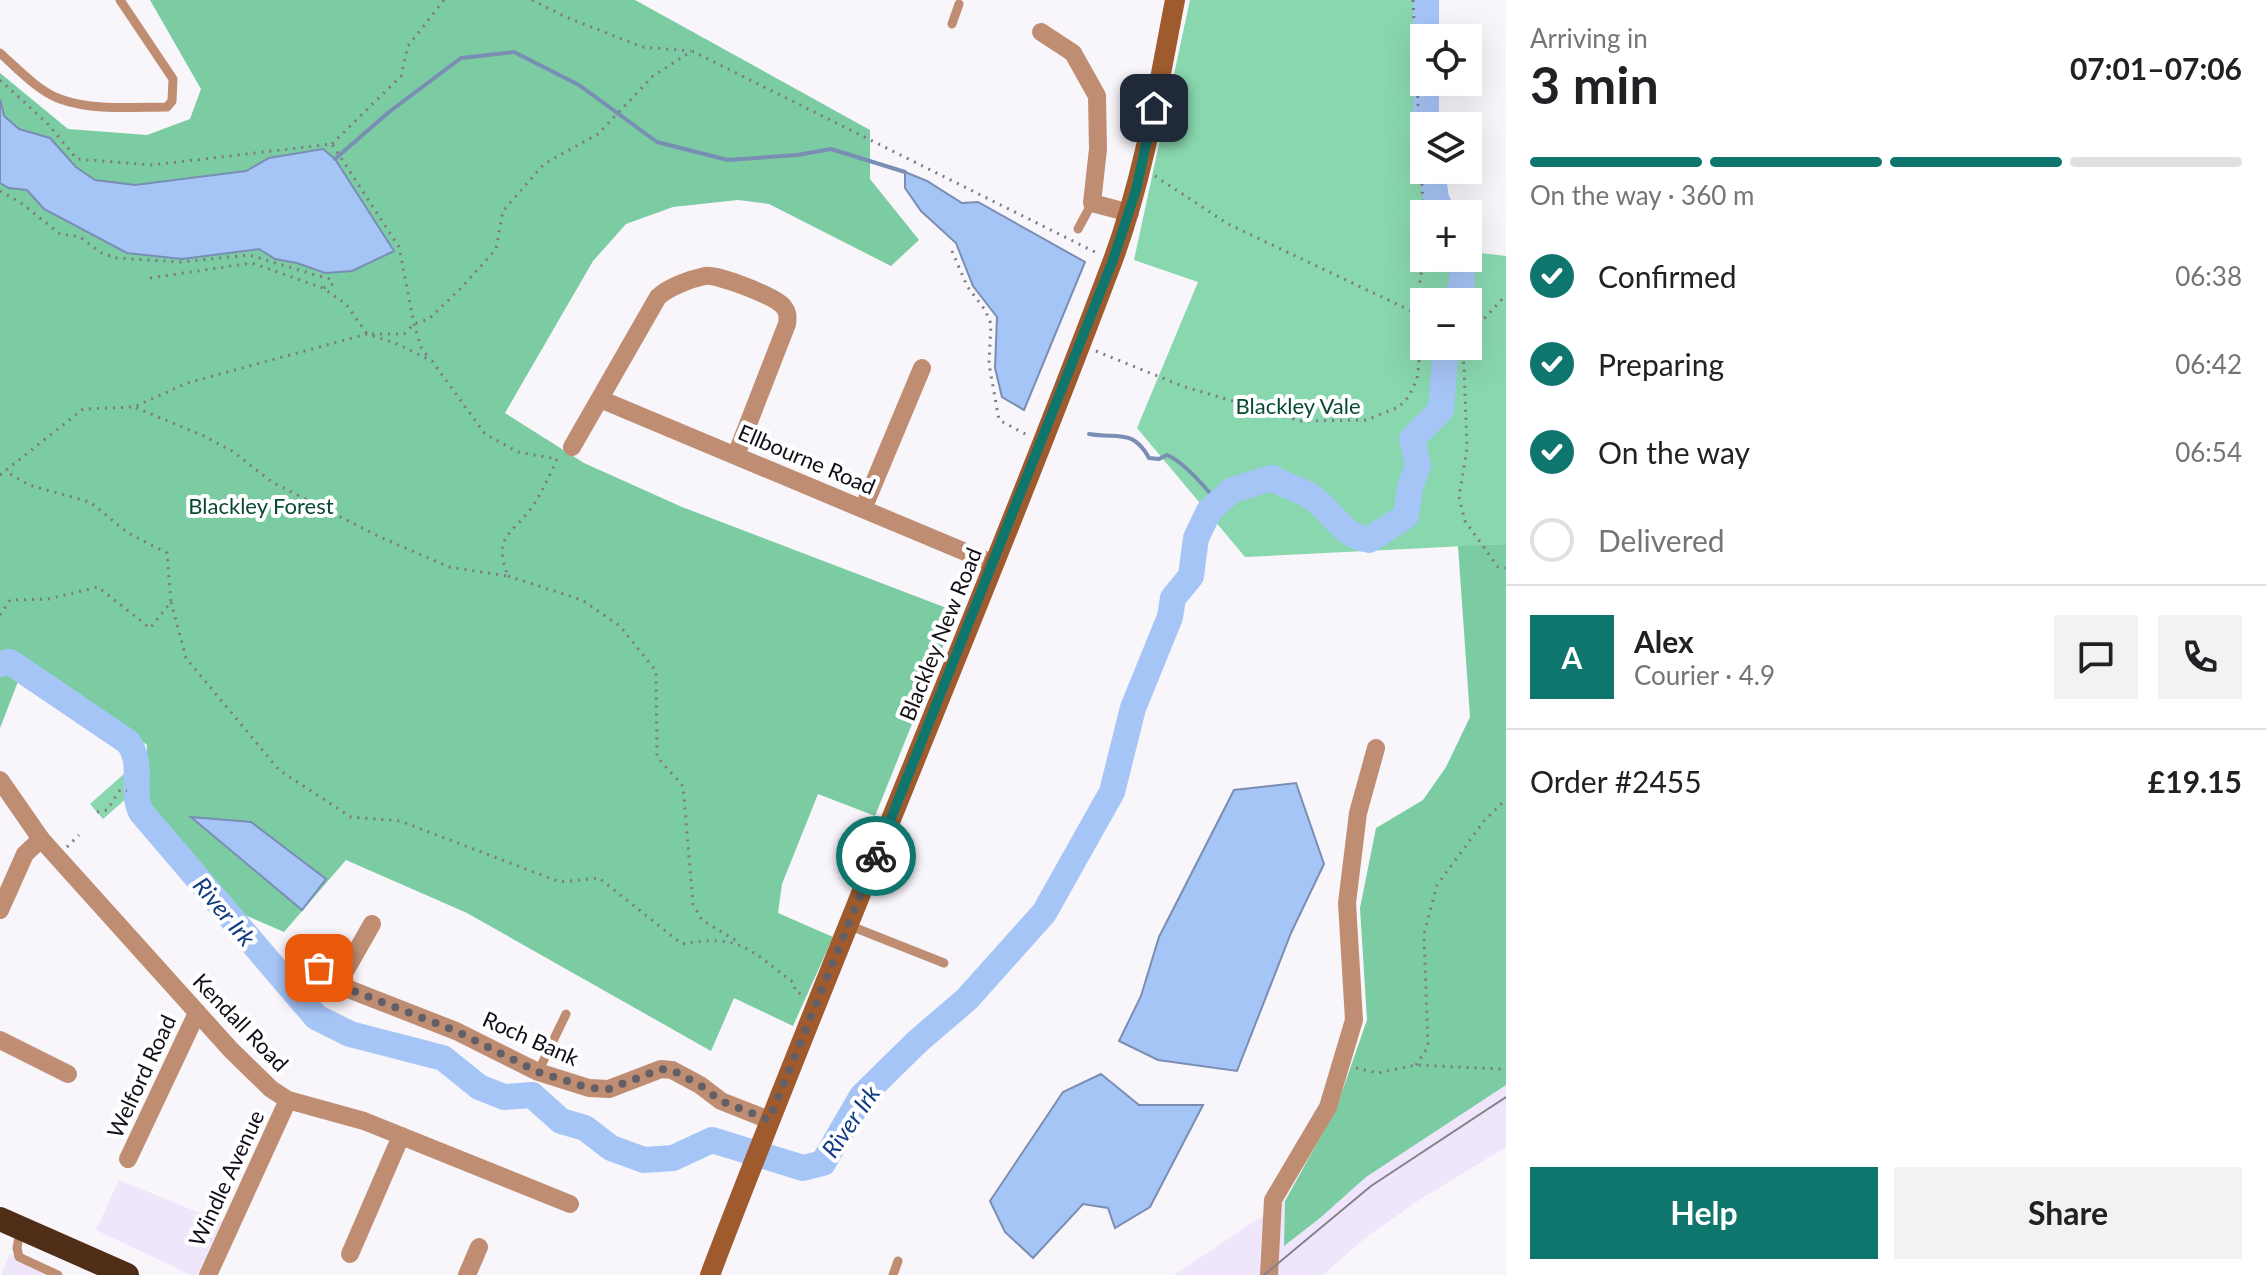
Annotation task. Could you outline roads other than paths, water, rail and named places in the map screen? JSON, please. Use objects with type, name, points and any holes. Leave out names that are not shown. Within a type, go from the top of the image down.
[{"type":"highway","points":[[10,1224],[119,1273]]},
{"type":"street","name":"Blackley New Road","points":[[710,1275],[1113,260],[1142,168],[1175,0]]},
{"type":"street","points":[[1041,32],[1073,53],[1097,96],[1098,149],[1092,203],[1130,213]]},
{"type":"street","points":[[572,447],[658,297],[665,291],[711,276],[772,298],[788,315],[736,455]]},
{"type":"street","points":[[863,509],[922,368]]},
{"type":"street","name":"Ellbourne Road","points":[[600,399],[994,564]]},
{"type":"street","points":[[1269,1275],[1273,1200],[1328,1107],[1354,1020],[1347,903],[1358,813],[1376,748]]},
{"type":"street","name":"Kendall Road","points":[[0,780],[41,839],[197,1013],[256,1076],[288,1100],[311,1109],[364,1121],[570,1204]]},
{"type":"street","points":[[0,910],[25,854],[41,839]]},
{"type":"street","points":[[339,982],[372,924]]},
{"type":"street","name":"Roch Bank","points":[[319,968],[351,990],[456,1031],[538,1072],[589,1088],[609,1089],[661,1069],[672,1070],[700,1085],[766,1130]]},
{"type":"street","name":"Welford Road","points":[[128,1159],[197,1013]]},
{"type":"street","points":[[0,1040],[68,1074]]},
{"type":"street","name":"Windle Avenue","points":[[208,1275],[288,1100]]},
{"type":"street","points":[[350,1254],[401,1136]]},
{"type":"street","points":[[467,1275],[479,1247]]},
{"type":"lane","points":[[0,53],[58,98],[114,107],[167,107],[172,101],[173,79],[120,0]]},
{"type":"lane","points":[[952,24],[959,4]]},
{"type":"lane","points":[[1078,229],[1092,203]]},
{"type":"lane","points":[[848,925],[944,963]]},
{"type":"lane","points":[[538,1072],[566,1014]]},
{"type":"lane","points":[[10,1224],[19,1257],[58,1275]]},
{"type":"lane","points":[[893,1275],[898,1261]]},
{"type":"water","points":[[0,99],[4,116],[19,129],[50,138],[76,167],[95,180],[135,185],[246,171],[269,158],[323,149],[335,159],[394,251],[352,271],[325,273],[275,259],[259,249],[182,259],[127,253],[44,209],[27,190],[9,188],[0,183]]},
{"type":"water","points":[[905,172],[927,181],[962,203],[978,202],[1085,262],[1024,410],[1002,397],[995,368],[997,317],[973,286],[956,243],[921,211],[905,188]]},
{"type":"water","points":[[1296,783],[1324,864],[1291,933],[1237,1071],[1158,1060],[1119,1041],[1141,996],[1159,937],[1234,790]]},
{"type":"water","points":[[191,817],[251,822],[326,879],[302,910]]},
{"type":"water","points":[[1101,1074],[1139,1105],[1203,1105],[1150,1207],[1115,1228],[1108,1208],[1083,1204],[1033,1258],[1005,1232],[990,1201],[1063,1092]]},
{"type":"waterway","name":"River Irk","points":[[1426,0],[1426,24]]},
{"type":"waterway","points":[[335,159],[389,112],[461,58],[514,52],[579,85],[657,142],[728,160],[831,149],[905,172]]},
{"type":"waterway","name":"River Irk","points":[[1426,96],[1426,112]]},
{"type":"waterway","name":"River Irk","points":[[1434,184],[1437,200]]},
{"type":"waterway","name":"River Irk","points":[[1460,288],[1462,272]]},
{"type":"waterway","name":"River Irk","points":[[0,664],[10,662],[128,742],[136,759],[141,812],[316,1017],[350,1034],[443,1058],[479,1087],[504,1097],[532,1095],[561,1121],[585,1128],[611,1148],[644,1160],[673,1158],[712,1140],[803,1168],[823,1163],[862,1096],[967,999],[1044,913],[1112,792],[1133,708],[1170,617],[1173,598],[1191,576],[1196,538],[1209,511],[1232,490],[1272,478],[1313,498],[1345,529],[1369,540],[1406,516],[1410,488],[1418,465],[1412,439],[1441,410],[1445,360]]},
{"type":"waterway","points":[[1089,434],[1130,439],[1137,442],[1149,458],[1159,459],[1167,455],[1174,458],[1218,503]]},
{"type":"tram line","points":[[1264,1275],[1371,1186],[1506,1097]]},
{"type":"park label","name":"Blackley Vale","points":[[1298,405]]},
{"type":"park label","name":"Blackley Forest","points":[[261,505]]}]
